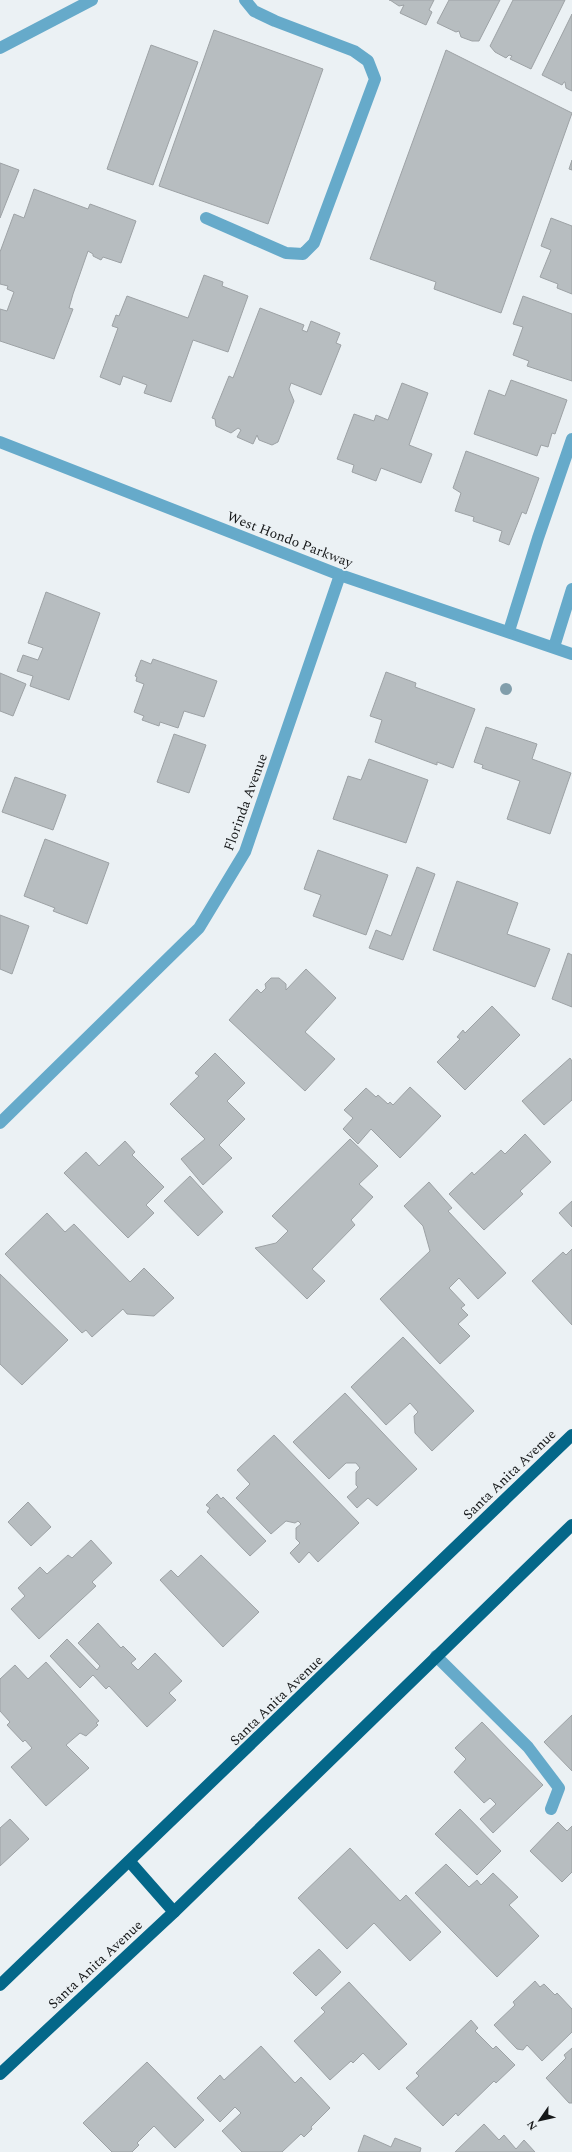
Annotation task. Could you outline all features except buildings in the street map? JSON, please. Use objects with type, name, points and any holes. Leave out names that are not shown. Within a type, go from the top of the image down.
[{"type":"main road","name":"Santa Anita Avenue","points":[[0,1985],[130,1862],[572,1434]]},
{"type":"main road","name":"Santa Anita Avenue","points":[[0,2074],[174,1912],[572,1525]]},
{"type":"main road","points":[[130,1862],[174,1912]]},
{"type":"street","points":[[0,48],[92,0]]},
{"type":"street","points":[[206,218],[286,253],[303,254],[314,243],[375,79],[368,61],[354,51],[275,21],[254,11],[245,0]]},
{"type":"street","points":[[509,631],[538,538],[572,439]]},
{"type":"street","name":"West Hondo Parkway","points":[[0,442],[340,575],[509,631],[572,654]]},
{"type":"street","name":"Florinda Avenue","points":[[0,1123],[199,928],[245,852],[340,575]]},
{"type":"street","points":[[554,647],[572,589]]},
{"type":"street","points":[[436,1656],[528,1747],[550,1776],[559,1788],[551,1809]]}]
